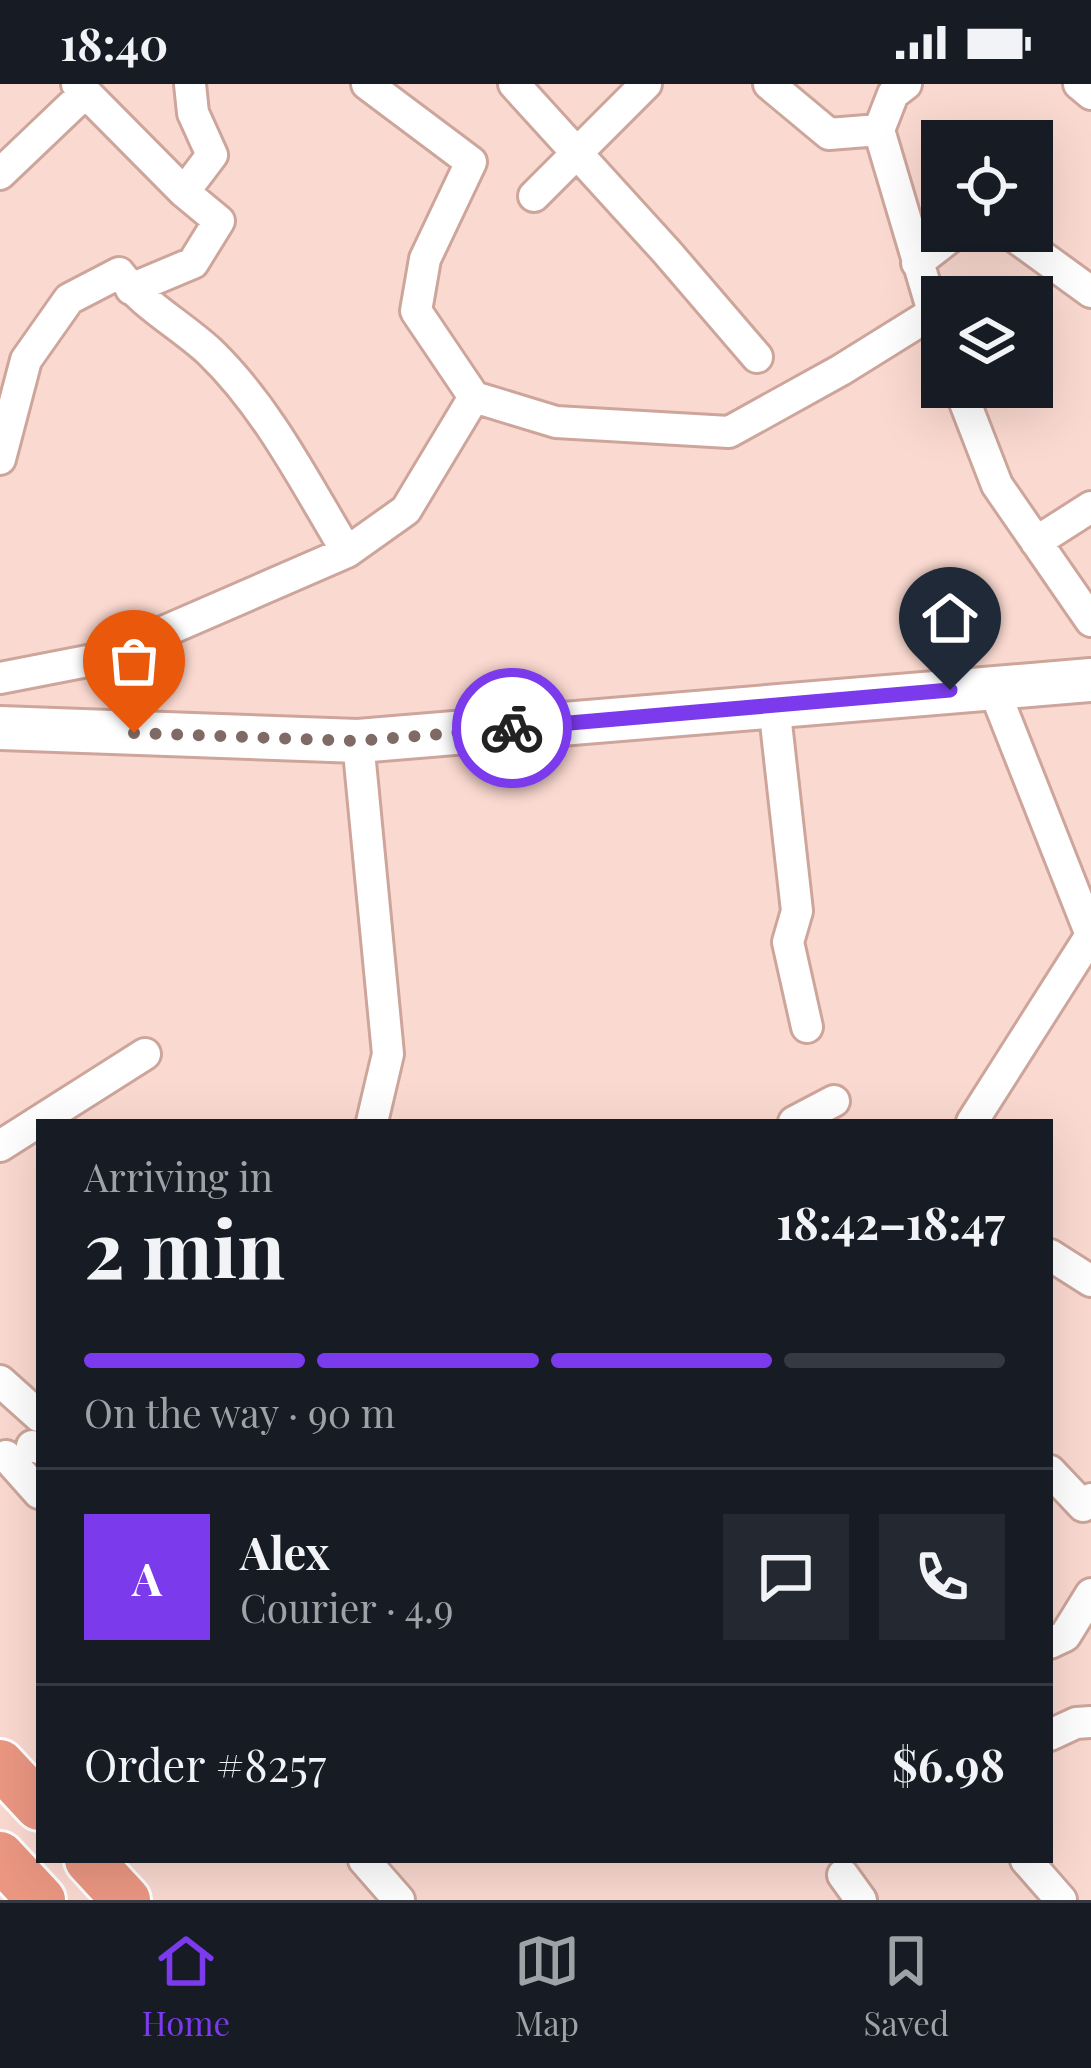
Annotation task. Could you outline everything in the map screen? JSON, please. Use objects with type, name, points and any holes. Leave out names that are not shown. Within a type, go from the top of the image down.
[{"type":"highway","points":[[0,1764],[36,1803]]},
{"type":"highway","points":[[0,1856],[41,1900]]},
{"type":"highway","points":[[92,1863],[126,1900]]},
{"type":"main road","points":[[0,728],[358,741],[1091,680]]},
{"type":"street","points":[[184,191],[212,155],[193,113],[190,84]]},
{"type":"street","points":[[367,84],[471,162],[425,259],[416,310],[474,397],[556,422],[729,432],[841,370],[921,335]]},
{"type":"street","points":[[514,84],[757,357]]},
{"type":"street","points":[[534,196],[646,84]]},
{"type":"street","points":[[769,84],[829,134],[879,130]]},
{"type":"street","points":[[906,84],[893,94],[879,130],[921,276]]},
{"type":"street","points":[[1078,84],[1091,94]]},
{"type":"street","points":[[0,174],[81,88],[219,221],[194,263],[131,289]]},
{"type":"street","points":[[917,263],[931,252]]},
{"type":"street","points":[[1036,252],[1091,292]]},
{"type":"street","points":[[0,459],[26,360],[69,299],[119,273],[131,289],[212,354],[276,433],[347,552]]},
{"type":"street","points":[[0,678],[103,658],[347,552],[406,510],[474,397]]},
{"type":"street","points":[[967,408],[998,484],[1091,620]]},
{"type":"street","points":[[1036,542],[1091,507]]},
{"type":"street","points":[[974,1119],[1091,935],[993,687]]},
{"type":"street","points":[[774,705],[797,911],[788,942],[808,1027]]},
{"type":"street","points":[[358,741],[388,1054],[373,1119]]},
{"type":"street","points":[[43,1119],[145,1054]]},
{"type":"street","points":[[803,1119],[835,1101]]},
{"type":"street","points":[[0,1146],[36,1123]]},
{"type":"street","points":[[1053,1257],[1091,1281]]},
{"type":"street","points":[[0,1382],[36,1482]]},
{"type":"street","points":[[1053,1474],[1083,1506],[1091,1498]]},
{"type":"street","points":[[1053,1642],[1065,1636],[1091,1594]]},
{"type":"street","points":[[1053,1734],[1091,1722]]},
{"type":"street","points":[[367,1863],[399,1900]]},
{"type":"street","points":[[1029,1863],[1061,1900]]},
{"type":"way so far","points":[[134,733],[358,741],[512,728]]},
{"type":"route","points":[[512,728],[950,690]]}]
